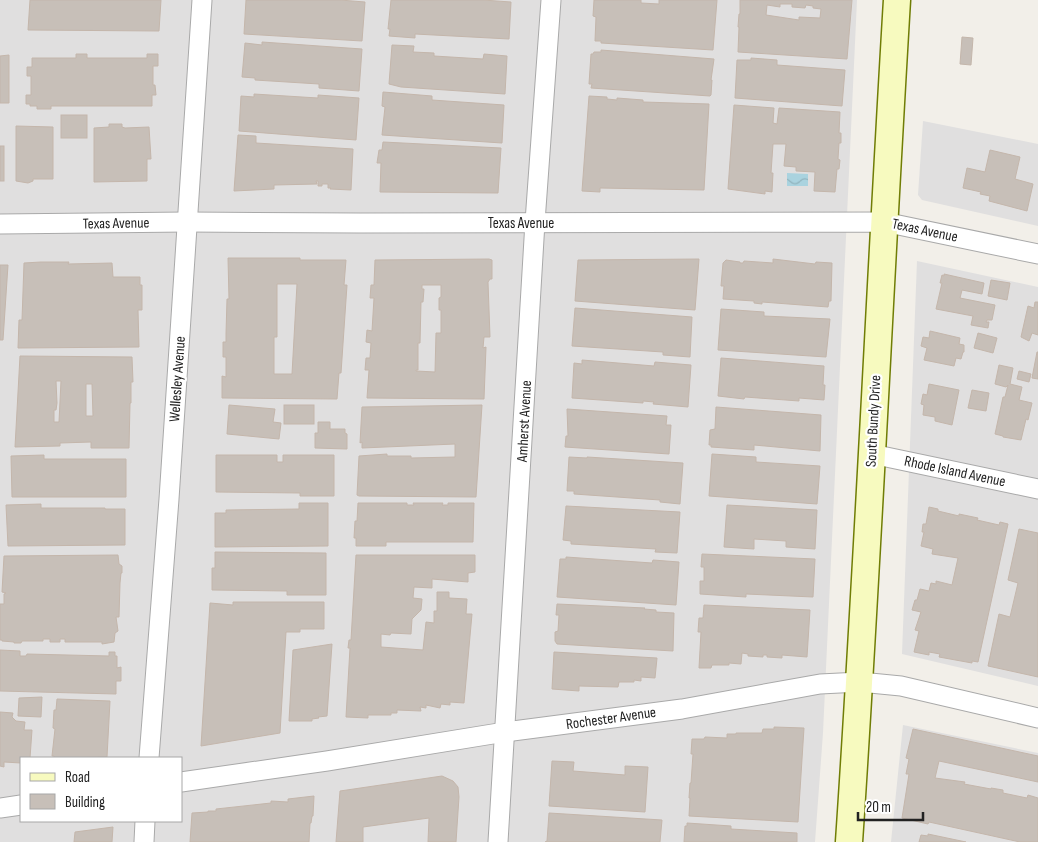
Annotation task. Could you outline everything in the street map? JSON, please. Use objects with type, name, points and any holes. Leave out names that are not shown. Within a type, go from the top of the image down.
[{"type":"main road","name":"South Bundy Drive","points":[[849,842],[860,682],[884,222],[898,0]]},
{"type":"street","name":"Wellesley Avenue","points":[[150,757],[170,489],[202,0]]},
{"type":"street","name":"Amherst Avenue","points":[[498,842],[535,222],[551,0]]},
{"type":"street","name":"Texas Avenue","points":[[0,224],[187,222],[884,222],[1038,254]]},
{"type":"street","name":"Rhode Island Avenue","points":[[872,454],[1038,489]]},
{"type":"street","name":"Rochester Avenue","points":[[182,782],[327,761],[505,732],[682,709],[820,684],[860,682],[901,686],[1038,718]]},
{"type":"street","points":[[0,808],[20,805]]},
{"type":"street","points":[[144,842],[145,822]]},
{"type":"shaded area","points":[[0,0],[857,0],[823,733],[815,842],[0,842]]},
{"type":"shaded area","points":[[923,121],[1038,144],[1038,226],[922,200],[918,195]]},
{"type":"shaded area","points":[[917,261],[1038,287],[1038,686],[902,654]]},
{"type":"shaded area","points":[[903,725],[1038,753],[1038,842],[891,842]]},
{"type":"water","points":[[787,173],[808,174],[808,186],[787,186]]},
{"type":"building","points":[[30,0],[161,0],[159,31],[28,30]]},
{"type":"building","points":[[246,0],[340,0],[365,2],[362,41],[244,34]]},
{"type":"building","points":[[391,0],[483,0],[511,2],[509,39],[415,34],[415,38],[389,36]]},
{"type":"building","points":[[594,0],[641,0],[641,3],[659,4],[659,0],[717,0],[713,50],[601,43],[601,41],[595,41],[596,17],[593,16]]},
{"type":"building","points":[[740,0],[852,0],[847,59],[738,52]],"holes":[[[780,4],[792,4],[792,7],[805,8],[806,5],[821,9],[820,18],[799,17],[799,20],[766,15],[767,5],[780,7]]]},
{"type":"building","points":[[962,37],[973,38],[971,65],[960,64]]},
{"type":"building","points":[[262,42],[362,49],[359,91],[319,88],[319,84],[255,80],[255,78],[242,77],[245,43],[262,45]]},
{"type":"building","points":[[392,45],[414,46],[413,52],[434,53],[434,56],[483,59],[484,54],[507,56],[505,94],[401,87],[389,84]]},
{"type":"building","points":[[601,50],[714,59],[711,95],[591,88],[592,84],[589,84],[591,54],[601,52]]},
{"type":"building","points":[[76,54],[87,54],[87,58],[147,58],[147,54],[158,54],[158,66],[153,66],[153,85],[155,85],[156,95],[152,95],[152,106],[51,106],[51,109],[37,109],[37,106],[26,104],[26,95],[31,95],[31,76],[27,76],[27,67],[32,67],[32,58],[76,58]]},
{"type":"building","points":[[9,55],[9,103],[0,103],[0,56]]},
{"type":"building","points":[[751,58],[777,60],[777,65],[845,70],[842,106],[735,98],[737,60],[751,60]]},
{"type":"building","points":[[383,92],[432,96],[432,100],[504,105],[502,143],[382,135],[385,107],[382,106]]},
{"type":"building","points":[[254,94],[318,98],[318,95],[359,98],[356,140],[239,131],[241,96],[254,97]]},
{"type":"building","points":[[589,96],[607,97],[607,99],[617,100],[617,98],[643,100],[643,102],[709,104],[704,190],[600,188],[600,192],[582,191]]},
{"type":"building","points":[[734,105],[774,108],[773,123],[777,124],[779,108],[840,112],[839,133],[841,133],[841,143],[839,143],[838,159],[840,160],[839,169],[837,169],[835,192],[814,191],[815,172],[796,171],[796,167],[784,166],[786,144],[773,144],[772,192],[765,191],[765,194],[728,189]]},
{"type":"building","points":[[61,115],[87,115],[87,138],[61,138]]},
{"type":"building","points":[[109,124],[122,124],[122,127],[125,128],[149,127],[151,159],[147,159],[147,181],[94,182],[94,128],[109,127]]},
{"type":"building","points":[[16,126],[53,127],[53,179],[33,179],[33,181],[28,183],[16,181]]},
{"type":"building","points":[[238,135],[256,136],[256,143],[353,149],[351,190],[330,189],[328,184],[318,186],[318,181],[316,181],[317,184],[274,185],[274,189],[234,191]]},
{"type":"building","points":[[383,142],[501,148],[498,193],[380,192],[381,163],[377,163],[379,150],[382,150]]},
{"type":"building","points":[[0,146],[4,146],[4,181],[0,181]]},
{"type":"building","points":[[990,150],[1020,157],[1015,179],[1033,184],[1027,211],[989,201],[990,196],[963,188],[967,168],[985,172]]},
{"type":"building","points":[[228,258],[346,260],[344,285],[347,285],[341,373],[339,373],[337,399],[222,398],[222,376],[226,377],[226,357],[223,357],[223,342],[226,342],[227,299],[229,299]],"holes":[[[277,284],[297,284],[292,374],[274,374],[274,337],[277,337]]]},
{"type":"building","points":[[699,259],[695,310],[575,301],[578,260]]},
{"type":"building","points":[[773,259],[815,264],[816,262],[832,263],[831,301],[829,301],[828,307],[762,302],[762,304],[754,303],[754,301],[723,299],[724,286],[721,286],[723,263],[726,260],[740,263],[744,261],[773,263]]},
{"type":"building","points":[[375,260],[492,260],[492,279],[488,282],[490,337],[484,337],[483,348],[486,347],[484,399],[367,398],[369,370],[365,370],[366,358],[370,358],[371,343],[366,342],[367,330],[372,331],[374,298],[370,298],[371,285],[374,285]],"holes":[[[422,285],[441,285],[441,297],[439,298],[441,333],[436,333],[435,372],[416,371],[418,370],[421,302],[423,302],[424,289],[422,289]]]},
{"type":"building","points":[[69,262],[68,264],[112,263],[113,277],[140,277],[140,285],[142,285],[142,310],[138,310],[139,347],[18,348],[19,320],[22,320],[24,263]]},
{"type":"building","points":[[0,265],[8,265],[3,340],[0,340]]},
{"type":"building","points":[[944,274],[984,283],[982,294],[962,290],[960,298],[995,305],[992,320],[987,320],[986,322],[989,322],[988,328],[971,325],[973,316],[936,309],[942,283],[940,283]]},
{"type":"building","points":[[991,280],[1010,283],[1007,300],[988,296]]},
{"type":"building","points":[[1035,302],[1038,302],[1038,335],[1032,333],[1029,341],[1021,337],[1028,306],[1034,308]]},
{"type":"building","points":[[575,308],[692,317],[690,357],[663,355],[663,352],[572,346]]},
{"type":"building","points":[[721,309],[764,312],[764,316],[830,319],[826,357],[718,350]]},
{"type":"building","points":[[930,331],[960,338],[959,344],[964,345],[964,352],[961,359],[956,358],[954,366],[924,360],[927,348],[921,346],[923,337],[929,338]]},
{"type":"building","points":[[978,333],[997,338],[993,353],[974,348]]},
{"type":"building","points":[[1038,352],[1038,379],[1032,378]]},
{"type":"building","points":[[20,356],[132,357],[133,382],[131,382],[129,448],[91,448],[91,442],[60,443],[60,446],[15,447]],"holes":[[[56,381],[61,381],[59,422],[54,422],[54,410],[56,410],[57,403]],[[86,384],[92,384],[93,416],[86,416]]]},
{"type":"building","points":[[721,358],[824,366],[824,400],[799,398],[799,401],[745,397],[744,399],[718,396]]},
{"type":"building","points":[[582,360],[654,366],[655,362],[691,365],[688,407],[653,404],[654,402],[643,401],[643,403],[572,398],[574,363],[582,364]]},
{"type":"building","points":[[999,365],[1013,368],[1010,384],[1022,387],[1019,400],[1032,403],[1021,440],[995,434],[1003,397],[1005,397],[1008,385],[1006,387],[995,384]]},
{"type":"building","points":[[1019,371],[1031,374],[1029,382],[1017,379]]},
{"type":"building","points":[[929,384],[959,390],[952,425],[935,421],[935,417],[923,415],[924,405],[921,404],[923,394],[927,395]]},
{"type":"building","points":[[972,390],[989,393],[986,411],[968,408]]},
{"type":"building","points":[[229,405],[275,409],[273,422],[281,423],[279,439],[227,434]]},
{"type":"building","points":[[284,405],[314,405],[314,424],[284,424]]},
{"type":"building","points":[[482,405],[476,497],[357,495],[359,456],[387,454],[387,456],[411,456],[411,458],[455,457],[455,444],[362,448],[362,442],[360,443],[362,407]]},
{"type":"building","points":[[716,407],[821,415],[820,451],[754,445],[754,450],[711,447],[709,445],[710,430],[715,429]]},
{"type":"building","points":[[567,409],[667,416],[666,425],[671,425],[669,454],[565,447],[566,436],[568,436]]},
{"type":"building","points":[[318,422],[330,422],[330,429],[345,429],[347,449],[315,448],[315,433],[318,433]]},
{"type":"building","points":[[712,454],[756,457],[756,462],[820,466],[817,504],[709,496]]},
{"type":"building","points":[[44,455],[44,459],[126,459],[126,497],[12,497],[11,456]]},
{"type":"building","points":[[216,455],[277,455],[277,462],[283,462],[283,455],[334,455],[334,496],[300,496],[300,493],[216,492]]},
{"type":"building","points":[[569,457],[683,463],[680,504],[660,502],[660,500],[574,494],[574,491],[567,491]]},
{"type":"building","points":[[299,503],[328,503],[328,546],[215,547],[215,513],[226,513],[226,510],[299,509]]},
{"type":"building","points":[[358,503],[407,503],[407,505],[414,505],[413,503],[443,503],[442,505],[448,505],[448,503],[474,503],[473,542],[386,542],[386,546],[356,546],[356,538],[354,538]]},
{"type":"building","points":[[41,504],[41,508],[125,509],[125,545],[8,546],[6,505]]},
{"type":"building","points":[[727,505],[817,510],[815,549],[786,547],[786,541],[754,539],[754,549],[724,547]]},
{"type":"building","points":[[566,506],[680,512],[677,553],[655,552],[656,549],[571,544],[571,541],[563,540]]},
{"type":"building","points":[[929,507],[938,509],[938,511],[978,518],[977,520],[999,525],[1000,522],[1008,524],[978,662],[972,661],[972,663],[939,657],[940,654],[929,652],[929,655],[914,652],[919,631],[915,630],[921,612],[912,610],[920,589],[929,591],[931,583],[936,584],[936,581],[952,585],[958,558],[932,554],[933,549],[921,546],[924,532],[922,532],[923,524],[926,524]]},
{"type":"building","points":[[1019,529],[1038,533],[1038,677],[988,666],[999,614],[1010,617],[1018,583],[1008,580]]},
{"type":"building","points":[[215,552],[326,553],[326,595],[287,595],[287,591],[212,590],[212,568],[215,568]]},
{"type":"building","points":[[702,554],[815,559],[813,597],[746,594],[746,597],[700,594],[700,581],[704,581],[704,567],[701,567]]},
{"type":"building","points":[[118,555],[119,564],[122,566],[122,573],[119,617],[116,617],[118,631],[115,633],[114,642],[102,644],[102,642],[65,642],[65,639],[60,639],[60,642],[50,642],[50,639],[43,639],[43,641],[14,643],[0,640],[0,604],[4,604],[4,594],[6,593],[2,592],[4,556]]},
{"type":"building","points":[[356,555],[475,555],[475,572],[468,573],[468,582],[432,579],[432,588],[414,587],[413,598],[422,599],[421,610],[412,619],[411,634],[381,634],[381,647],[423,650],[426,622],[434,623],[434,611],[437,611],[437,592],[449,592],[449,598],[467,599],[466,614],[472,614],[464,703],[450,702],[450,705],[441,704],[440,708],[426,705],[426,708],[420,707],[421,711],[397,710],[397,713],[391,713],[391,715],[368,715],[368,718],[346,717],[350,648],[348,648],[349,640],[351,640]]},
{"type":"building","points":[[566,557],[652,563],[653,560],[679,562],[676,605],[557,597],[560,559],[566,559]]},
{"type":"building","points":[[233,602],[324,602],[324,629],[300,629],[300,632],[286,632],[280,733],[201,746],[210,603],[233,605]]},
{"type":"building","points":[[557,604],[645,608],[656,610],[656,612],[674,613],[673,651],[557,644],[555,632],[558,631],[559,615],[556,615]]},
{"type":"building","points":[[704,605],[810,610],[807,657],[782,655],[782,658],[763,655],[763,657],[748,656],[748,654],[742,653],[741,664],[729,663],[729,665],[712,665],[711,668],[699,668],[701,632],[698,632],[699,618],[703,618]]},
{"type":"building","points":[[332,644],[327,716],[312,719],[312,721],[289,721],[293,650]]},
{"type":"building","points":[[0,650],[20,651],[20,656],[26,656],[27,654],[109,656],[109,652],[115,652],[117,668],[121,667],[121,681],[116,681],[116,694],[0,691]]},
{"type":"building","points":[[554,652],[657,658],[655,678],[641,677],[641,681],[619,682],[618,687],[579,686],[579,691],[552,689]]},
{"type":"building","points":[[42,697],[41,717],[18,716],[19,698]]},
{"type":"building","points":[[57,699],[110,701],[107,757],[52,756],[55,729],[53,728],[54,710],[56,710]]},
{"type":"building","points":[[0,712],[13,713],[12,717],[16,721],[25,722],[24,730],[32,730],[30,757],[20,757],[20,763],[4,762],[4,767],[0,766]]},
{"type":"building","points":[[774,727],[804,728],[798,822],[689,816],[693,754],[691,754],[692,739],[704,739],[705,737],[727,738],[727,734],[736,733],[762,733],[763,729],[774,729]]},
{"type":"building","points":[[913,729],[1038,756],[1038,782],[939,761],[935,778],[1003,790],[1003,793],[1027,798],[1028,795],[1038,798],[1038,842],[1020,842],[902,818],[909,774],[906,774],[909,759],[906,758]]},
{"type":"building","points":[[552,761],[574,762],[573,771],[625,775],[625,766],[648,767],[645,812],[549,806]]},
{"type":"building","points":[[442,776],[453,781],[458,787],[456,842],[428,842],[429,818],[363,827],[363,842],[336,842],[340,791]]},
{"type":"building","points":[[314,796],[309,842],[190,842],[192,813],[271,803],[271,801],[288,802],[288,799]]},
{"type":"building","points":[[549,813],[662,820],[660,842],[545,842],[547,841]]},
{"type":"building","points":[[687,823],[731,826],[731,829],[797,833],[797,842],[684,842],[685,826],[687,826]]},
{"type":"building","points":[[113,827],[112,842],[74,842],[75,832]]},
{"type":"building","points":[[928,834],[966,842],[919,842],[921,835],[928,836]]}]
